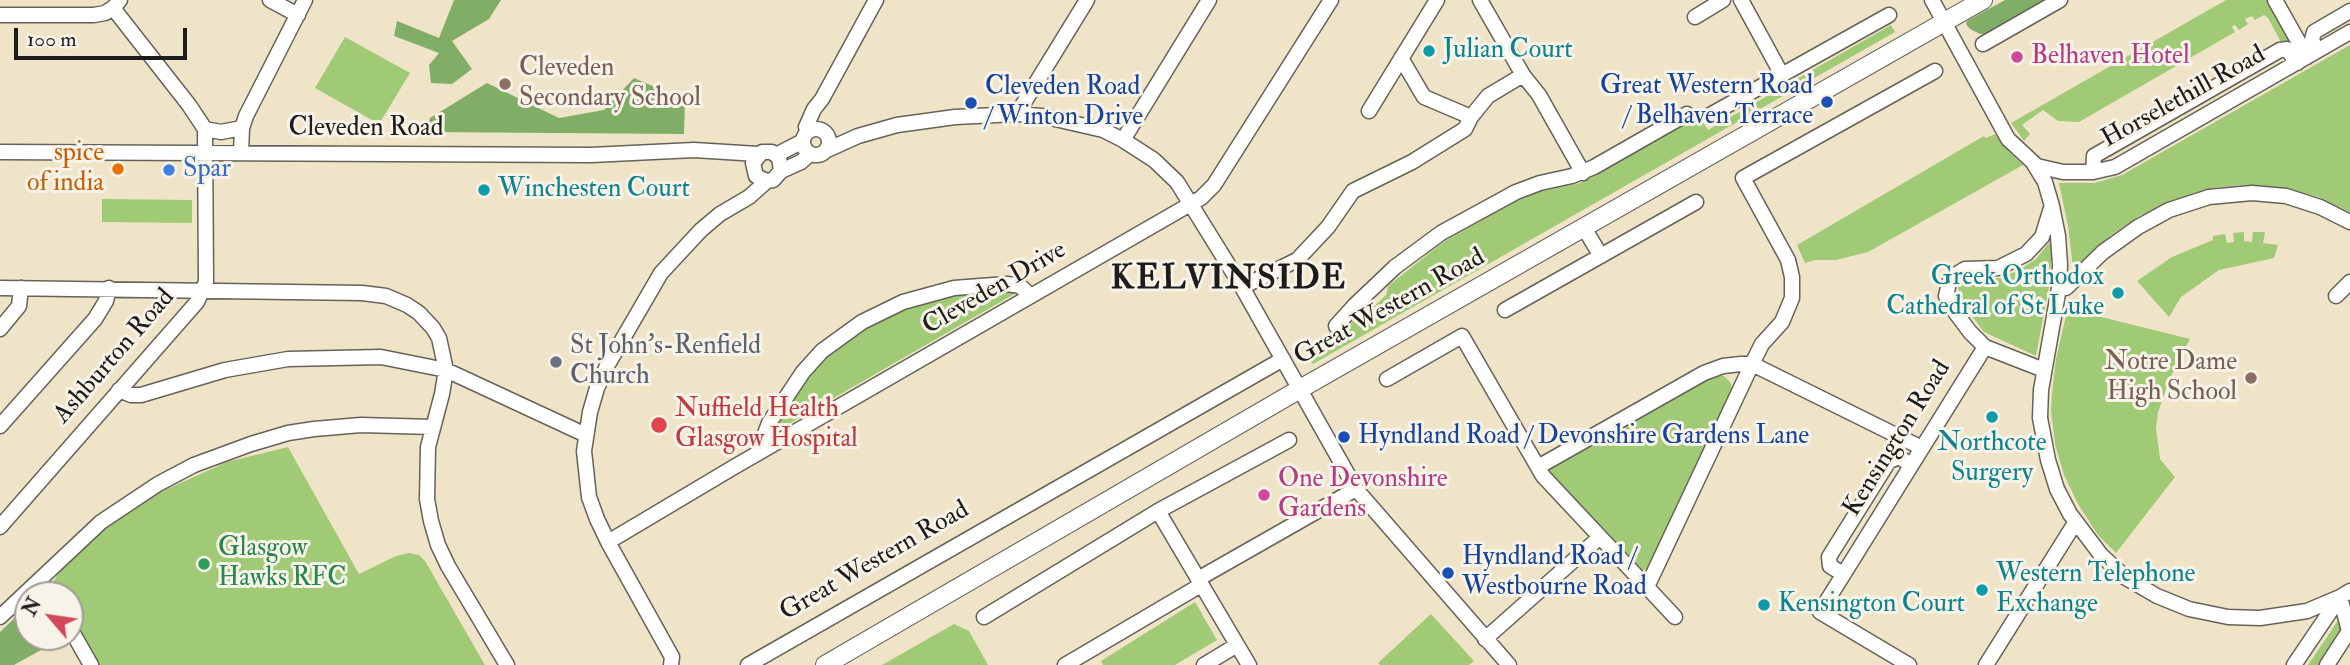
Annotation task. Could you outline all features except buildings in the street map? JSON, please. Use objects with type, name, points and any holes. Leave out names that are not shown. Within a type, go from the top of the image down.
[{"type":"main road","name":"Great Western Road","points":[[825,665],[1300,388],[1983,0]]},
{"type":"street","points":[[270,0],[298,15]]},
{"type":"street","points":[[241,153],[242,128],[252,102],[305,0]]},
{"type":"street","points":[[827,150],[830,142],[806,127],[876,0]]},
{"type":"street","points":[[1017,114],[1087,0]]},
{"type":"street","points":[[1123,140],[1209,0]]},
{"type":"street","name":"Cleveden Drive","points":[[608,542],[1208,193],[1331,0]]},
{"type":"street","points":[[1369,111],[1437,0]]},
{"type":"street","points":[[1480,0],[1583,173]]},
{"type":"street","points":[[1695,17],[1723,0]]},
{"type":"street","points":[[1741,0],[1782,75]]},
{"type":"street","points":[[1932,0],[2008,139],[2034,164],[2045,182],[2052,206],[2060,253],[2059,288],[2040,402],[2044,443],[2057,489],[2075,523],[2101,555],[2126,578],[2157,596],[2189,609],[2228,617],[2274,617],[2307,611],[2347,594]]},
{"type":"street","points":[[1983,44],[2060,0]]},
{"type":"street","points":[[2275,0],[2307,57]]},
{"type":"street","points":[[0,15],[93,15],[105,13],[117,4],[205,129],[221,132],[242,128]]},
{"type":"street","points":[[2307,57],[2314,32],[2350,11]]},
{"type":"street","points":[[1710,115],[1889,15]]},
{"type":"street","points":[[2307,57],[2350,33]]},
{"type":"street","name":"Horselethill Road","points":[[2034,164],[2051,170],[2093,172],[2094,156],[2280,50],[2287,49],[2307,57]]},
{"type":"street","points":[[1401,58],[1424,97],[1471,117]]},
{"type":"street","points":[[1647,587],[1762,344],[1782,322],[1792,298],[1788,260],[1743,178],[1935,71]]},
{"type":"street","points":[[1242,287],[1297,260],[1328,226],[1353,191],[1412,162],[1465,130],[1471,117],[1488,96],[1523,75]]},
{"type":"street","points":[[815,134],[804,147],[810,154],[819,155],[858,136],[897,125],[955,117],[1017,114],[1086,125],[1123,140],[1167,170],[1242,287],[1356,489],[1508,665]]},
{"type":"street","points":[[1336,326],[1395,267],[1441,233],[1516,192],[1540,183],[1583,173],[1687,114]]},
{"type":"street","name":"Ashburton Road","points":[[0,527],[197,302],[204,289],[205,129]]},
{"type":"street","points":[[776,155],[815,134],[858,136]]},
{"type":"street","name":"Cleveden Road","points":[[0,152],[591,155],[694,150],[731,152],[755,165],[759,178],[767,181]]},
{"type":"street","points":[[734,205],[755,165],[767,152],[776,155],[781,162],[781,171]]},
{"type":"street","points":[[671,665],[672,657],[608,542],[589,497],[585,471],[586,435],[597,388],[661,273],[701,230],[749,197],[767,181],[773,180],[781,171],[801,162],[810,154]]},
{"type":"street","points":[[2059,288],[2066,288],[2103,252],[2138,227],[2169,211],[2209,197],[2252,193],[2286,196],[2320,207],[2350,222]]},
{"type":"street","points":[[1505,310],[1696,202]]},
{"type":"street","points":[[1984,347],[1952,308],[1947,296],[1949,283],[1953,276],[1965,269],[1998,268],[2026,254],[2042,237],[2052,206]]},
{"type":"street","points":[[1584,228],[1601,256]]},
{"type":"street","points":[[2336,296],[2350,282]]},
{"type":"street","points":[[766,449],[765,434],[769,423],[803,372],[822,351],[862,322],[903,302],[954,288],[1007,284],[1020,286],[1031,296]]},
{"type":"street","points":[[0,288],[362,293],[386,296],[407,305],[433,328],[439,338],[446,370],[426,470],[427,499],[438,545],[507,665]]},
{"type":"street","points":[[0,330],[19,306],[21,288]]},
{"type":"street","points":[[0,426],[95,319],[106,301],[109,288]]},
{"type":"street","points":[[1387,379],[1462,336],[1543,476],[1675,617]]},
{"type":"street","name":"Kensington Road","points":[[1909,665],[1820,612],[1984,347],[2044,370]]},
{"type":"street","points":[[119,390],[131,395],[141,395],[225,370],[259,363],[300,358],[382,357],[446,370],[586,435]]},
{"type":"street","name":"Great Western Road","points":[[748,665],[1283,359]]},
{"type":"street","points":[[1538,467],[1704,373],[1723,366],[1752,364],[1922,448]]},
{"type":"street","points":[[0,617],[101,523],[146,491],[194,466],[241,447],[288,433],[361,425],[433,426]]},
{"type":"street","points":[[984,617],[1158,511],[1289,440]]},
{"type":"street","points":[[1843,574],[1830,566],[1828,558],[1857,510],[1889,461],[1899,457],[1911,465]]},
{"type":"street","points":[[1065,665],[1356,489]]},
{"type":"street","points":[[1158,511],[1249,665]]},
{"type":"street","points":[[1986,665],[2075,523]]},
{"type":"street","points":[[1485,639],[1600,537]]},
{"type":"street","points":[[2294,665],[2347,594]]},
{"type":"street","points":[[2327,665],[2349,631],[2347,594]]},
{"type":"street","points":[[1204,665],[1237,645]]},
{"type":"green space","points":[[454,0],[501,0],[489,19],[452,41],[472,69],[452,84],[431,83],[429,65],[439,53],[394,36],[397,21],[439,38]]},
{"type":"green space","points":[[2005,0],[2046,0],[1986,34],[1970,29],[1966,24],[1967,21]]},
{"type":"green space","points":[[2226,0],[2268,0],[2297,50],[2282,44],[2268,18],[2264,15],[2255,20],[2252,16],[2245,19],[2248,24],[2239,30],[2235,25],[2232,27],[2235,32],[2079,122],[2058,121],[2043,110],[2022,125],[2030,134],[2024,141],[2011,123]]},
{"type":"green space","points":[[1891,25],[1895,32],[1313,364],[1310,361],[1329,332],[1338,338],[1357,316],[1366,314],[1386,295],[1388,286],[1442,243],[1529,194],[1580,183],[1699,116],[1708,130]]},
{"type":"green space","points":[[345,37],[410,73],[379,124],[315,88]]},
{"type":"green space","points":[[2350,45],[2350,212],[2318,197],[2288,189],[2243,185],[2212,188],[2139,216],[2073,267],[2059,183],[2094,183],[2122,175]]},
{"type":"green space","points":[[2282,54],[2288,55],[2110,157],[2099,160]]},
{"type":"green space","points":[[634,78],[685,100],[684,134],[427,132],[430,118],[487,83],[559,118],[604,110]]},
{"type":"green space","points":[[1995,134],[2023,165],[1868,252],[1836,260],[1805,263],[1797,245],[1984,136],[1986,138]]},
{"type":"green space","points":[[102,199],[192,200],[192,223],[102,222]]},
{"type":"green space","points":[[2244,232],[2244,241],[2252,242],[2253,232],[2265,232],[2263,243],[2278,245],[2274,258],[2219,270],[2181,297],[2169,317],[2137,281],[2172,257],[2213,240],[2213,236],[2225,234],[2227,243],[2234,242],[2233,233]]},
{"type":"green space","points":[[2052,239],[2050,281],[2036,356],[1984,332],[1963,304],[1958,288],[1967,279],[2002,278],[2022,268],[2036,259]]},
{"type":"green space","points":[[1009,290],[1016,293],[773,433],[773,428],[795,393],[815,369],[839,346],[871,324],[905,309],[960,294]]},
{"type":"green space","points":[[2069,303],[2101,317],[2190,339],[2170,378],[2158,412],[2156,428],[2160,459],[2175,477],[2116,553],[2098,535],[2078,504],[2064,475],[2055,444],[2052,393],[2056,359]]},
{"type":"green space","points":[[1713,376],[1724,376],[1731,383],[1732,389],[1648,569],[1641,570],[1550,474],[1550,469]]},
{"type":"green space","points":[[288,447],[359,574],[396,556],[409,553],[419,555],[485,665],[98,665],[84,640],[84,581],[54,581],[58,574],[93,537],[145,499],[227,462]]},
{"type":"green space","points":[[1195,602],[1217,640],[1175,665],[1103,665],[1101,661]]},
{"type":"green space","points":[[1431,614],[1474,661],[1469,665],[1378,663]]},
{"type":"green space","points":[[2341,616],[2345,630],[2322,665],[2308,665]]},
{"type":"green space","points":[[14,618],[14,651],[39,651],[14,665],[0,665],[0,632]]},
{"type":"green space","points":[[954,624],[969,631],[988,665],[882,665]]},
{"type":"place","name":"Julian Court","points":[[1429,51]]},
{"type":"place","name":"Belhaven Hotel","points":[[2017,57]]},
{"type":"place","name":"Cleveden Secondary School","points":[[505,84]]},
{"type":"place","name":"Great Western Road / Belhaven Terrace","points":[[1827,102]]},
{"type":"place","name":"Cleveden Road / Winton Drive","points":[[971,103]]},
{"type":"place","name":"spice of india","points":[[118,169]]},
{"type":"place","name":"Spar","points":[[169,170]]},
{"type":"place","name":"Winchesten Court","points":[[484,190]]},
{"type":"place","name":"Greek Orthodox Cathedral of St Luke","points":[[2118,293]]},
{"type":"place","name":"St John’s-Renfield Church","points":[[556,362]]},
{"type":"place","name":"Notre Dame High School","points":[[2251,378]]},
{"type":"place","name":"Northcote Surgery","points":[[1992,417]]},
{"type":"place","name":"Nuffield Health Glasgow Hospital","points":[[659,425]]},
{"type":"place","name":"Hyndland Road / Devonshire Gardens Lane","points":[[1344,437]]},
{"type":"place","name":"One Devonshire Gardens","points":[[1264,495]]},
{"type":"place","name":"Glasgow Hawks RFC","points":[[204,564]]},
{"type":"place","name":"Hyndland Road / Westbourne Road","points":[[1448,573]]},
{"type":"place","name":"Western Telephone Exchange","points":[[1982,590]]},
{"type":"place","name":"Kensington Court","points":[[1764,605]]},
{"type":"district","name":"KELVINSIDE","points":[[1229,281]]}]
